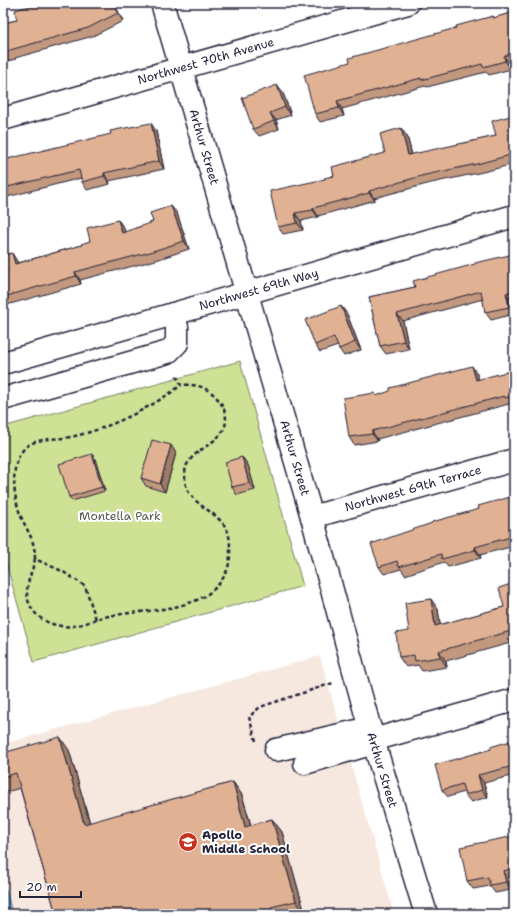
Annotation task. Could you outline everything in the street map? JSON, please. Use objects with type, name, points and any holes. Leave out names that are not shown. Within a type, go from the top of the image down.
[{"type":"street","name":"Arthur Street","points":[[162,3],[312,517],[372,737],[426,914]]},
{"type":"street","name":"Northwest 70th Avenue","points":[[3,119],[408,3]]},
{"type":"street","name":"Northwest 69th Way","points":[[3,363],[514,216]]},
{"type":"street","points":[[3,399],[168,352],[177,343],[177,327],[173,314]]},
{"type":"street","name":"Northwest 69th Terrace","points":[[312,517],[514,460]]},
{"type":"street","points":[[305,763],[372,737],[514,700]]},
{"type":"street","points":[[267,747],[372,737]]},
{"type":"path","points":[[176,375],[181,385]]},
{"type":"path","points":[[181,385],[195,385],[207,388],[220,400],[224,408],[226,425],[214,441],[189,462],[185,469],[185,487],[189,494],[217,517],[225,526],[228,533],[230,552],[227,573],[214,590],[196,600],[176,606],[96,619],[72,626],[53,625],[39,618],[33,611],[27,594],[27,586],[35,559],[33,542],[20,513],[14,491],[14,469],[16,462],[22,451],[28,445],[36,441],[76,436],[119,420],[168,395],[181,385]]},
{"type":"path","points":[[35,559],[62,572],[85,586],[96,619]]},
{"type":"path","points":[[267,747],[249,717],[260,707],[333,683]]},
{"type":"shaded area","name":"Apollo Middle School","points":[[320,656],[394,914],[3,914],[3,744]]},
{"type":"green space","name":"Montella Park","points":[[240,361],[303,586],[34,662],[3,552],[3,427]]},
{"type":"water","points":[[3,881],[11,908],[3,910]]},
{"type":"building","points":[[34,3],[55,3],[56,6],[62,3],[113,3],[118,13],[88,28],[3,53],[3,23],[17,20],[15,10],[34,5]]},
{"type":"building","points":[[514,12],[514,53],[504,56],[505,61],[483,67],[482,64],[421,80],[421,78],[337,101],[339,108],[315,114],[304,75],[350,62],[349,58],[456,28],[456,26]]},
{"type":"building","points":[[277,85],[285,107],[270,113],[274,121],[253,129],[242,98]]},
{"type":"building","points":[[514,115],[514,154],[477,164],[425,175],[369,191],[369,193],[313,208],[313,210],[295,213],[297,223],[278,227],[270,191],[325,179],[324,178],[334,176],[332,167],[385,153],[380,134],[401,128],[408,155],[496,136],[492,121]]},
{"type":"building","points":[[151,123],[159,161],[104,173],[104,176],[82,182],[79,170],[3,188],[3,160],[111,134],[110,131]]},
{"type":"building","points":[[171,206],[184,241],[150,252],[75,272],[76,276],[3,297],[3,255],[12,253],[15,264],[82,245],[81,244],[90,241],[87,228],[118,220],[122,233],[153,222],[150,213]]},
{"type":"building","points":[[514,254],[514,291],[506,293],[509,307],[485,312],[481,291],[397,314],[404,341],[380,346],[369,297],[415,287],[413,281],[475,263]]},
{"type":"building","points":[[341,306],[355,342],[339,349],[334,337],[315,345],[305,320]]},
{"type":"building","points":[[472,366],[476,380],[514,370],[514,395],[505,398],[504,396],[372,431],[372,434],[349,437],[343,398],[375,393],[376,396],[390,391],[390,388]]},
{"type":"building","points":[[152,440],[171,445],[160,484],[141,478]]},
{"type":"building","points":[[92,454],[102,487],[69,497],[59,464]]},
{"type":"building","points":[[242,457],[249,483],[232,487],[225,462]]},
{"type":"building","points":[[514,496],[514,536],[475,547],[475,550],[442,559],[441,554],[399,567],[397,561],[379,567],[371,544],[432,522],[479,509],[478,506]]},
{"type":"building","points":[[514,583],[514,632],[512,633],[511,631],[439,651],[440,657],[415,661],[414,655],[399,657],[396,633],[409,631],[405,603],[431,599],[435,626],[504,607],[499,588]]},
{"type":"building","points":[[60,737],[84,824],[233,782],[245,827],[272,819],[296,901],[271,907],[273,914],[56,914],[16,773],[3,777],[3,753]]},
{"type":"building","points":[[514,740],[514,766],[478,775],[482,790],[465,795],[462,784],[442,790],[435,765],[491,749],[490,747]]},
{"type":"building","points":[[514,836],[514,868],[503,871],[506,882],[490,885],[488,877],[467,881],[460,847]]},
{"type":"place","name":"Apollo Middle School","points":[[188,842]]}]
